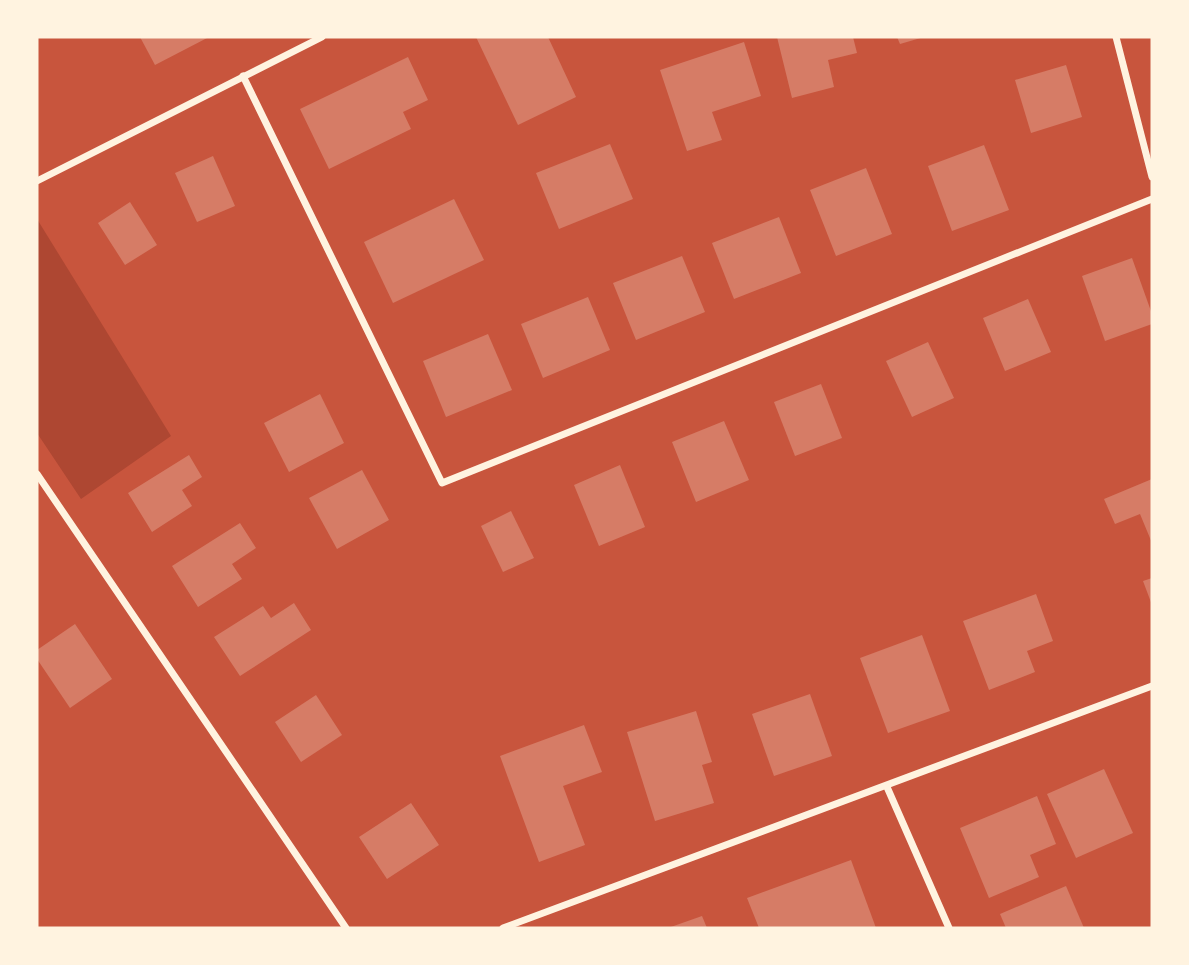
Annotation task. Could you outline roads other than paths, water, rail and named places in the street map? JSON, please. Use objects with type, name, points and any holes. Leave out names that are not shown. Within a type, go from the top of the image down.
[{"type":"street","points":[[37,181],[322,37]]},
{"type":"street","points":[[1116,37],[1152,177]]},
{"type":"street","points":[[243,76],[442,483],[1152,199]]},
{"type":"street","points":[[37,474],[346,928]]},
{"type":"street","points":[[503,928],[1152,686]]},
{"type":"street","points":[[887,787],[949,928]]}]
